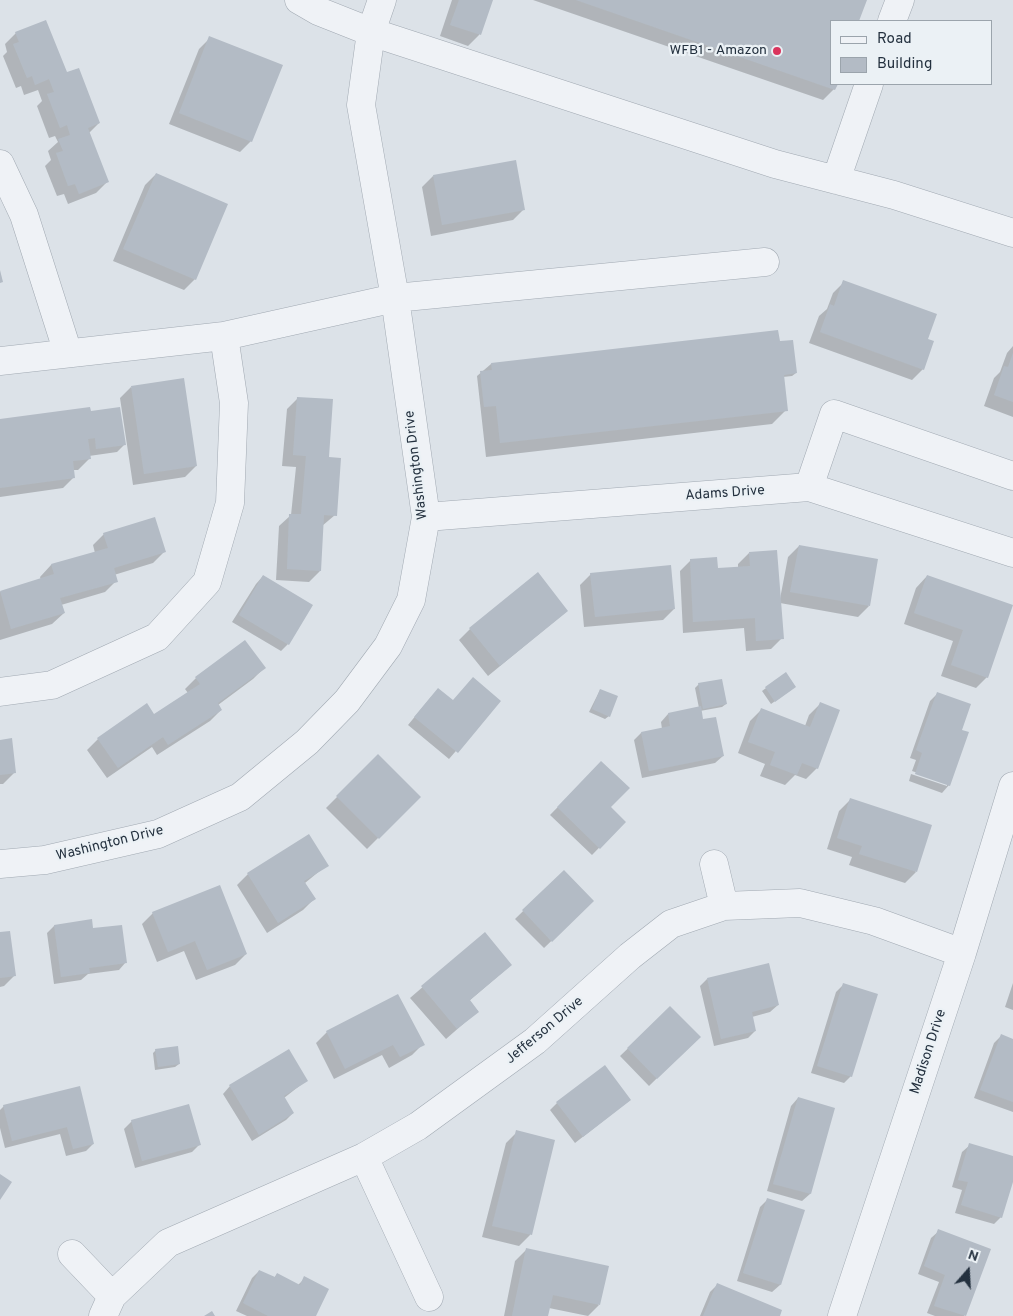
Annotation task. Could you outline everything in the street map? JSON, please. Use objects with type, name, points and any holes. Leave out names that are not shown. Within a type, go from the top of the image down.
[{"type":"street","points":[[299,0],[318,11],[371,32],[775,164],[894,194],[1013,234]]},
{"type":"street","name":"Washington Drive","points":[[0,864],[45,860],[158,834],[240,798],[307,742],[347,701],[388,646],[411,600],[426,517],[395,298],[361,105],[371,32],[382,0]]},
{"type":"street","points":[[892,20],[900,0]]},
{"type":"street","points":[[836,180],[869,85]]},
{"type":"street","points":[[0,164],[24,215],[68,353]]},
{"type":"street","points":[[0,361],[224,336],[395,298],[765,262]]},
{"type":"street","points":[[0,692],[52,685],[157,637],[207,582],[230,503],[234,403],[224,336]]},
{"type":"street","points":[[809,487],[834,414],[1013,476]]},
{"type":"street","name":"Adams Drive","points":[[426,517],[809,487],[1013,553]]},
{"type":"street","name":"Madison Drive","points":[[842,1316],[962,953],[1013,786]]},
{"type":"street","points":[[714,864],[724,906]]},
{"type":"street","name":"Jefferson Drive","points":[[72,1254],[107,1306],[168,1243],[364,1157],[418,1126],[535,1041],[630,956],[671,924],[724,906],[800,903],[874,921],[962,953]]},
{"type":"street","points":[[364,1157],[429,1297]]},
{"type":"building","points":[[459,0],[493,0],[481,35],[450,25]]},
{"type":"building","name":"WFB1 - Amazon","points":[[576,0],[867,0],[859,20],[830,20],[830,85],[838,85],[835,90]]},
{"type":"building","points":[[46,20],[67,72],[79,68],[100,123],[88,128],[109,182],[79,194],[75,184],[68,186],[56,153],[63,151],[58,139],[70,135],[67,125],[60,128],[47,94],[54,92],[49,79],[35,85],[32,76],[27,78],[13,44],[19,42],[15,32]]},
{"type":"building","points":[[209,36],[283,65],[252,142],[179,113]]},
{"type":"building","points":[[516,160],[525,210],[442,225],[433,175]]},
{"type":"building","points":[[156,173],[228,204],[196,280],[123,249]]},
{"type":"building","points":[[0,270],[3,282],[0,283]]},
{"type":"building","points":[[843,280],[937,314],[928,339],[934,341],[924,370],[820,332],[830,304],[834,306]]},
{"type":"building","points":[[778,330],[780,341],[793,340],[797,373],[784,375],[788,411],[500,443],[496,406],[484,407],[480,371],[492,370],[491,363]]},
{"type":"building","points":[[1013,353],[1013,402],[994,395],[1004,366],[1008,367]]},
{"type":"building","points":[[184,378],[197,466],[144,474],[131,386]]},
{"type":"building","points":[[297,397],[333,399],[329,457],[341,458],[337,516],[324,515],[321,571],[287,569],[289,514],[301,514],[306,456],[293,455]]},
{"type":"building","points":[[90,407],[91,411],[120,407],[126,445],[96,449],[95,438],[88,439],[91,459],[73,461],[75,478],[0,488],[0,419]]},
{"type":"building","points":[[155,517],[166,552],[114,568],[118,582],[60,598],[65,613],[11,629],[0,591],[54,574],[51,564],[108,548],[103,533]]},
{"type":"building","points":[[799,545],[878,559],[870,606],[790,592]]},
{"type":"building","points":[[777,550],[784,639],[756,641],[755,618],[693,622],[690,559],[717,557],[718,568],[750,566],[749,552]]},
{"type":"building","points":[[671,565],[675,609],[595,617],[590,573]]},
{"type":"building","points":[[538,572],[568,611],[500,666],[469,628]]},
{"type":"building","points":[[263,575],[313,605],[289,645],[239,615]]},
{"type":"building","points":[[927,575],[1013,605],[988,678],[951,665],[963,630],[914,613]]},
{"type":"building","points":[[245,640],[266,668],[218,703],[222,710],[168,745],[163,737],[118,768],[97,738],[147,703],[154,714],[200,684],[195,677]]},
{"type":"building","points":[[786,672],[796,687],[775,702],[765,687]]},
{"type":"building","points":[[473,677],[501,701],[458,753],[414,717],[438,688],[453,700]]},
{"type":"building","points":[[722,679],[727,704],[703,709],[698,683]]},
{"type":"building","points":[[600,689],[618,696],[610,717],[592,709]]},
{"type":"building","points":[[937,692],[971,704],[962,730],[969,732],[950,786],[915,774],[922,753],[916,750]]},
{"type":"building","points":[[820,702],[840,710],[818,769],[802,763],[797,775],[770,765],[775,752],[748,742],[761,708],[810,727]]},
{"type":"building","points":[[701,706],[703,719],[716,717],[724,756],[649,771],[641,732],[670,726],[668,713]]},
{"type":"building","points":[[12,738],[16,773],[0,775],[0,740]]},
{"type":"building","points":[[378,754],[421,797],[379,839],[336,796]]},
{"type":"building","points":[[601,761],[630,788],[611,807],[626,822],[600,849],[557,807]]},
{"type":"building","points":[[850,798],[932,825],[917,872],[859,854],[862,846],[837,838]]},
{"type":"building","points":[[309,834],[329,866],[304,881],[316,899],[278,923],[247,873]]},
{"type":"building","points":[[564,870],[594,901],[552,942],[522,910]]},
{"type":"building","points":[[220,885],[247,954],[207,970],[195,941],[168,952],[152,912]]},
{"type":"building","points":[[92,919],[93,928],[122,925],[127,963],[89,968],[90,973],[61,977],[54,925]]},
{"type":"building","points":[[10,931],[16,976],[0,978],[0,932]]},
{"type":"building","points":[[485,932],[512,965],[470,1000],[479,1012],[457,1029],[421,986]]},
{"type":"building","points":[[769,963],[779,1005],[752,1012],[756,1031],[721,1039],[707,978]]},
{"type":"building","points":[[843,983],[878,994],[852,1077],[817,1066]]},
{"type":"building","points":[[398,994],[425,1045],[400,1057],[393,1045],[345,1069],[326,1031]]},
{"type":"building","points":[[670,1006],[701,1037],[657,1079],[627,1048]]},
{"type":"building","points":[[1001,1034],[1013,1039],[1013,1102],[980,1090]]},
{"type":"building","points":[[178,1046],[180,1064],[158,1067],[155,1049]]},
{"type":"building","points":[[289,1049],[308,1081],[284,1096],[294,1113],[259,1135],[229,1085]]},
{"type":"building","points":[[605,1065],[631,1100],[583,1137],[556,1102]]},
{"type":"building","points":[[80,1086],[94,1144],[73,1149],[67,1127],[12,1141],[3,1105]]},
{"type":"building","points":[[798,1097],[835,1108],[811,1194],[773,1184]]},
{"type":"building","points":[[189,1104],[201,1145],[142,1161],[131,1120]]},
{"type":"building","points":[[516,1130],[555,1140],[532,1235],[492,1226]]},
{"type":"building","points":[[969,1143],[1013,1156],[1013,1182],[1002,1218],[961,1205],[968,1182],[958,1180]]},
{"type":"building","points":[[0,1174],[12,1182],[0,1200]]},
{"type":"building","points":[[767,1198],[805,1210],[781,1285],[743,1273]]},
{"type":"building","points":[[938,1229],[991,1249],[966,1316],[934,1306],[945,1275],[924,1266]]},
{"type":"building","points":[[526,1248],[609,1266],[600,1305],[553,1295],[548,1316],[512,1316]]},
{"type":"building","points":[[259,1270],[275,1277],[277,1273],[300,1285],[304,1276],[329,1289],[316,1316],[268,1316],[243,1303]]},
{"type":"building","points":[[717,1283],[782,1310],[780,1316],[703,1316]]},
{"type":"building","points":[[212,1311],[215,1316],[204,1316]]},
{"type":"place","name":"WFB1 - Amazon","points":[[777,51]]}]
